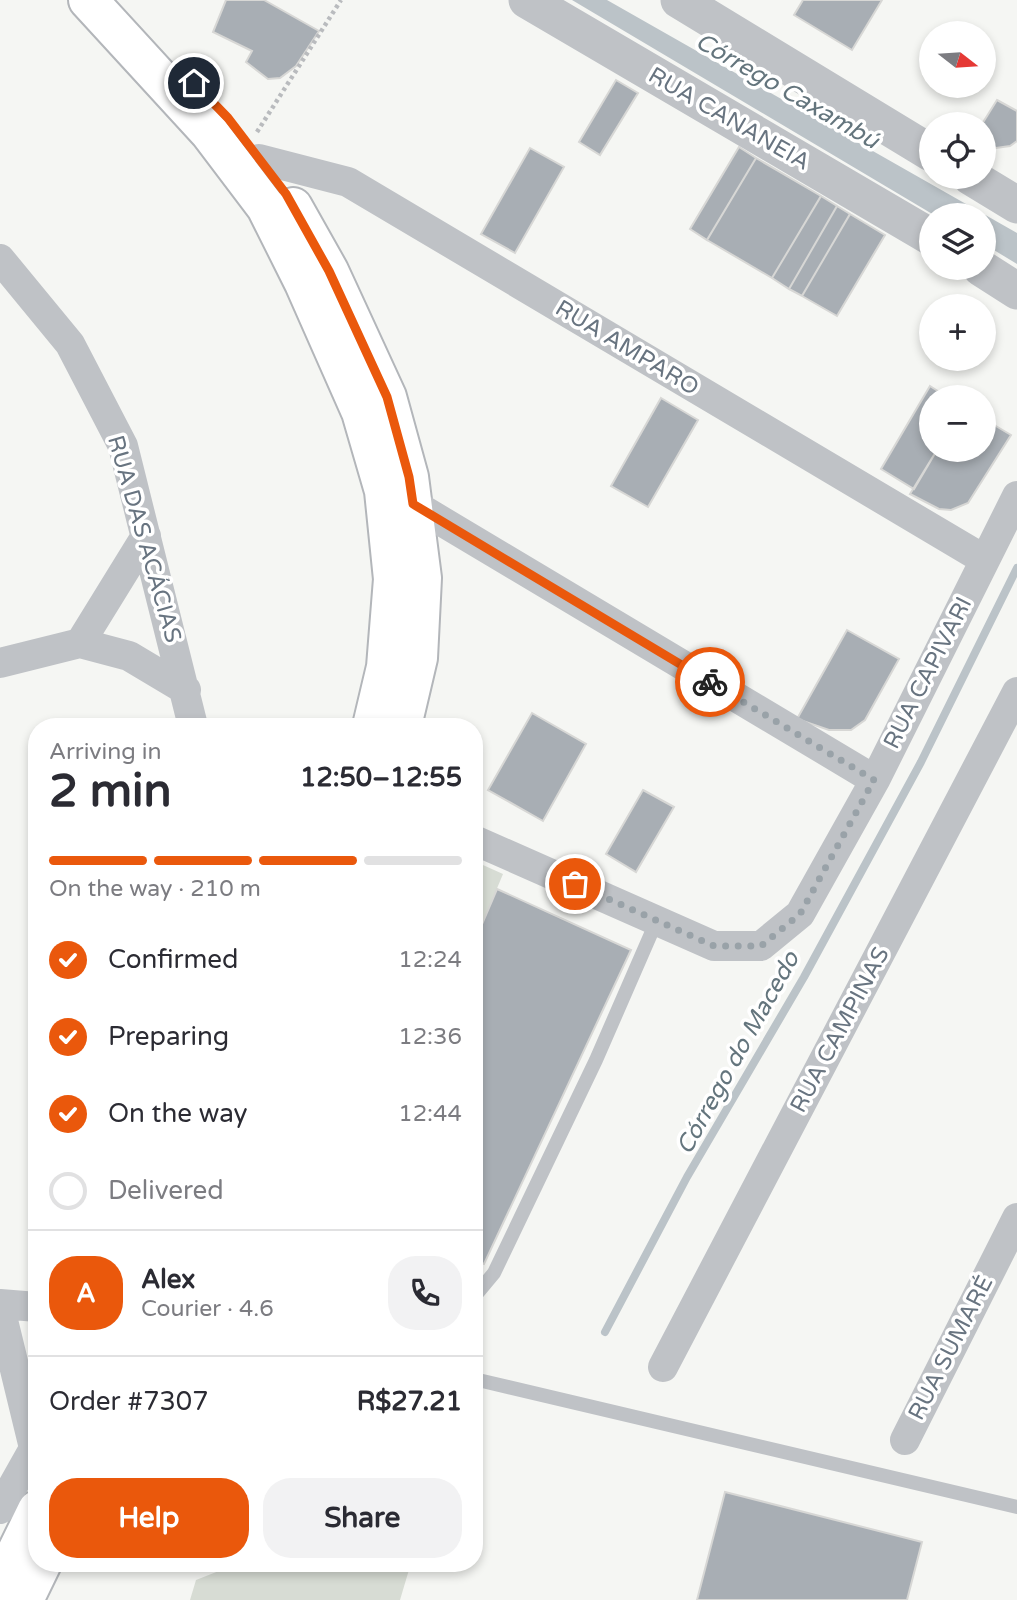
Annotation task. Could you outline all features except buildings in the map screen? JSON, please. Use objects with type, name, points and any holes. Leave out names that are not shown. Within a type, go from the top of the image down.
[{"type":"main road","points":[[88,0],[210,133],[266,207],[361,412],[384,491],[393,579],[386,667],[374,718]]},
{"type":"main road","points":[[120,0],[144,30],[228,118],[286,194],[329,271],[387,397],[409,477],[422,578],[418,658],[404,718]]},
{"type":"main road","points":[[0,1586],[18,1514]]},
{"type":"main road","points":[[24,1600],[38,1572]]},
{"type":"street","name":"RUA CANANEIA","points":[[527,0],[919,230]]},
{"type":"street","points":[[679,0],[919,146]]},
{"type":"street","name":"RUA AMPARO","points":[[254,152],[348,182],[985,560]]},
{"type":"street","points":[[995,189],[1015,199]]},
{"type":"street","name":"RUA DAS ACÁCIAS","points":[[0,259],[70,344],[123,446],[192,718]]},
{"type":"street","points":[[996,278],[1017,291]]},
{"type":"street","name":"RUA CAPIVARI","points":[[657,920],[714,946],[761,946],[800,914],[874,780],[1017,496]]},
{"type":"street","points":[[413,504],[874,780]]},
{"type":"street","points":[[79,643],[146,536]]},
{"type":"street","points":[[0,663],[79,643],[129,656],[186,690]]},
{"type":"street","name":"RUA CAMPINAS","points":[[663,1367],[1017,692]]},
{"type":"street","points":[[483,844],[657,920]]},
{"type":"street","name":"RUA SUMARÉ","points":[[905,1440],[1017,1218]]},
{"type":"street","points":[[28,1307],[0,1306],[28,1416]]},
{"type":"street","points":[[18,1514],[28,1477]]},
{"type":"lane","points":[[483,1286],[494,1273],[596,1060],[657,920]]},
{"type":"lane","points":[[483,1381],[1017,1507]]},
{"type":"path","points":[[254,152],[341,0]]},
{"type":"shaded area","points":[[572,0],[607,0],[919,177],[919,189],[940,189],[964,203],[919,203],[919,206]]},
{"type":"shaded area","points":[[996,221],[1017,233],[1017,264],[996,251]]},
{"type":"shaded area","points":[[483,865],[503,874],[483,922]]},
{"type":"shaded area","points":[[216,1572],[408,1572],[400,1600],[190,1600],[196,1580]]},
{"type":"waterway","name":"Córrego do Macedo","points":[[605,1332],[687,1177],[804,977],[921,762],[1017,568]]},
{"type":"way so far","points":[[575,884],[714,946],[761,946],[800,914],[874,780],[710,682]]},
{"type":"route","points":[[194,83],[228,118],[286,194],[329,271],[387,397],[409,477],[413,504],[710,682]]},
{"type":"water label","name":"Córrego Caxambú","points":[[787,91]]}]
